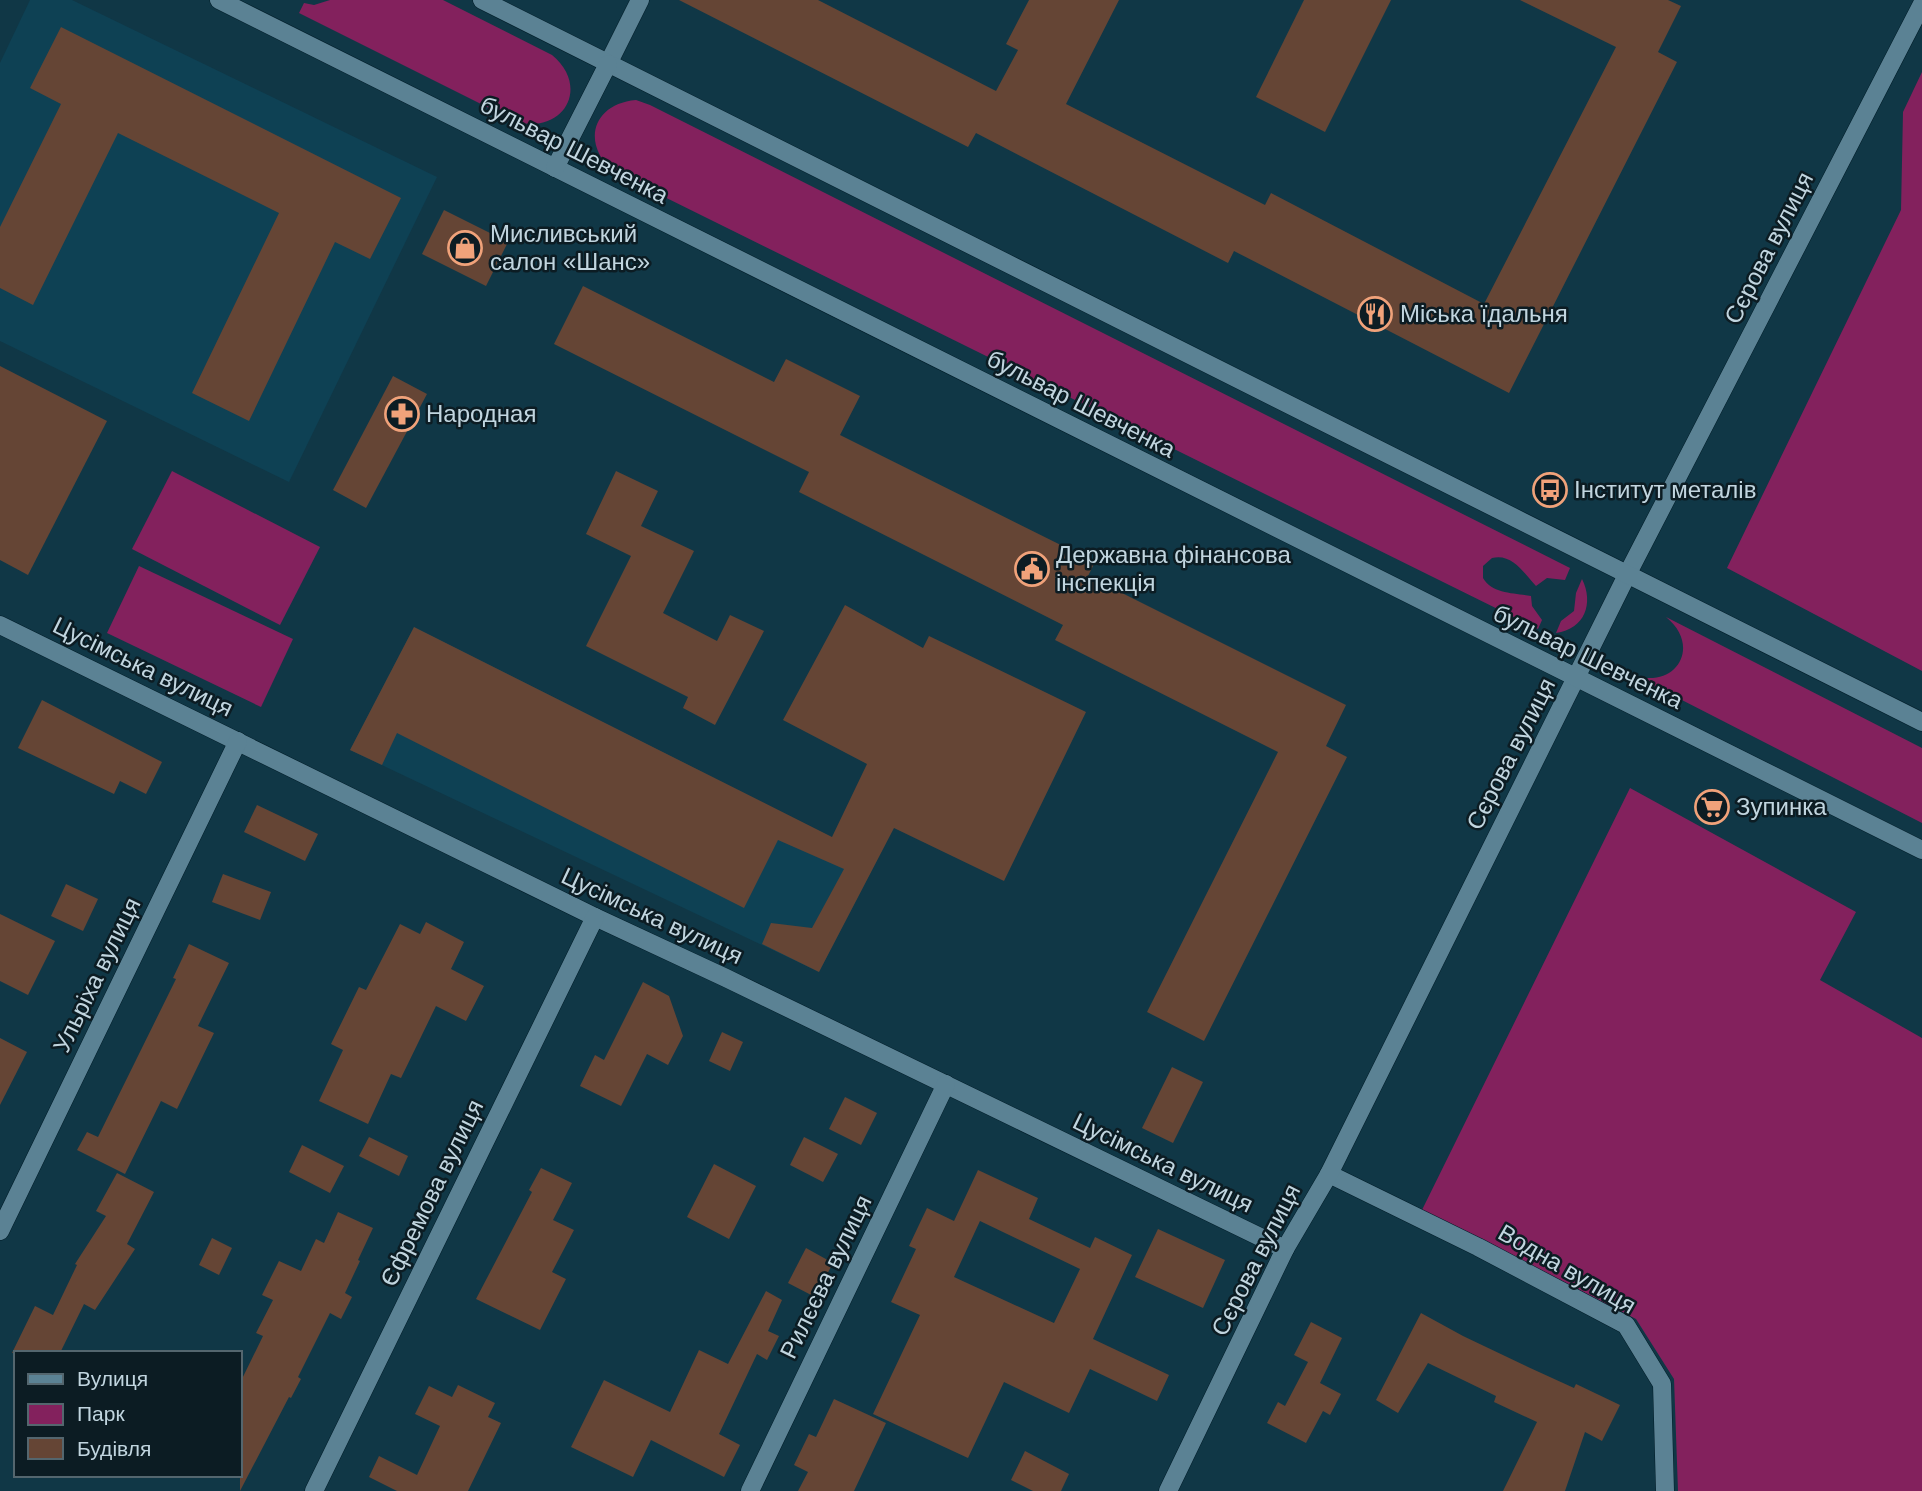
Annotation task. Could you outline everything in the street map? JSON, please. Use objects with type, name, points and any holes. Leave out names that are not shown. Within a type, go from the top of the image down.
[{"type":"street","name":"бульвар Шевченка","points":[[219,0],[1922,850]]},
{"type":"street","points":[[482,0],[1922,722]]},
{"type":"street","points":[[555,168],[639,0]]},
{"type":"street","name":"Сєрова вулиця","points":[[1168,1491],[1285,1249],[1329,1174],[1628,573],[1922,4]]},
{"type":"street","name":"Цусімська вулиця","points":[[0,625],[595,917],[1285,1249]]},
{"type":"street","name":"Ульріха вулиця","points":[[0,1231],[238,741]]},
{"type":"street","name":"Єфремова вулиця","points":[[314,1491],[595,917]]},
{"type":"street","name":"Рилєєва вулиця","points":[[750,1491],[946,1084]]},
{"type":"street","name":"Водна вулиця","points":[[1329,1174],[1478,1247],[1626,1325],[1662,1384],[1665,1491]]},
{"type":"shaded area","points":[[30,0],[72,0],[437,177],[289,482],[0,341],[0,63]]},
{"type":"shaded area","points":[[414,627],[877,860],[819,972],[350,750]]},
{"type":"green space","points":[[330,0],[443,0],[552,55],[563,67],[569,80],[567,105],[548,121],[534,124],[517,122],[299,13],[304,3],[314,5]]},
{"type":"green space","points":[[1922,72],[1922,671],[1727,568],[1901,210],[1903,112]]},
{"type":"green space","points":[[636,100],[1570,568],[1565,580],[1547,578],[1536,586],[1517,565],[1506,558],[1492,558],[1483,566],[1483,578],[1492,587],[1504,592],[1531,596],[1532,606],[1542,620],[1538,629],[614,172],[597,150],[596,127],[609,109]]},
{"type":"green space","points":[[172,471],[320,547],[280,625],[132,549]]},
{"type":"green space","points":[[139,566],[293,639],[261,707],[107,633]]},
{"type":"green space","points":[[1582,579],[1587,597],[1584,614],[1574,626],[1556,633],[1561,621],[1574,611],[1576,593]]},
{"type":"green space","points":[[1666,617],[1922,748],[1922,823],[1635,676],[1663,676],[1680,662],[1682,640]]},
{"type":"green space","points":[[1630,788],[1856,912],[1820,980],[1922,1038],[1922,1491],[1678,1491],[1674,1379],[1636,1319],[1422,1210]]},
{"type":"building","points":[[679,0],[818,0],[996,91],[1018,50],[1006,44],[1029,0],[1119,0],[1066,104],[1265,205],[1271,193],[1484,304],[1616,47],[1520,0],[1668,0],[1681,6],[1658,52],[1677,62],[1509,393],[1234,251],[1228,263],[976,133],[968,147]]},
{"type":"building","points":[[1304,0],[1391,0],[1325,132],[1256,97]]},
{"type":"building","points":[[61,27],[401,198],[370,259],[335,242],[249,421],[192,393],[279,213],[118,133],[33,305],[0,288],[0,227],[61,104],[30,88]]},
{"type":"building","name":"Мисливський салон «Шанс»","points":[[444,210],[508,242],[486,286],[422,254]]},
{"type":"building","points":[[583,286],[774,382],[786,359],[860,396],[840,435],[1095,562],[1088,576],[1346,705],[1326,746],[1347,757],[1204,1041],[1147,1012],[1278,752],[1055,640],[1063,625],[799,492],[809,472],[554,344]]},
{"type":"building","points":[[0,366],[107,421],[28,575],[0,560]]},
{"type":"building","points":[[393,376],[427,394],[366,508],[333,490]]},
{"type":"building","points":[[616,471],[658,491],[641,526],[694,551],[663,613],[717,641],[730,615],[764,631],[715,725],[683,708],[688,697],[586,646],[631,556],[586,534]]},
{"type":"building","points":[[845,605],[923,648],[929,636],[1086,712],[1004,881],[894,828],[819,972],[762,944],[771,923],[812,928],[844,869],[778,840],[744,908],[397,733],[382,765],[350,750],[414,627],[832,837],[867,764],[783,720]]},
{"type":"building","points":[[42,700],[162,762],[146,794],[120,781],[114,794],[18,748]]},
{"type":"building","points":[[257,805],[318,834],[305,861],[244,832]]},
{"type":"building","points":[[223,874],[271,892],[260,920],[212,902]]},
{"type":"building","points":[[66,884],[98,899],[83,931],[51,916]]},
{"type":"building","points":[[0,914],[55,941],[28,995],[0,981]]},
{"type":"building","points":[[426,922],[464,942],[451,969],[484,986],[466,1021],[436,1006],[401,1078],[391,1074],[368,1124],[319,1101],[343,1050],[331,1044],[359,987],[366,990],[400,924],[420,934]]},
{"type":"building","points":[[189,944],[229,963],[198,1026],[214,1033],[177,1109],[161,1101],[125,1174],[77,1150],[87,1132],[98,1137],[176,979],[173,978]]},
{"type":"building","points":[[643,982],[669,996],[683,1036],[668,1065],[647,1054],[621,1106],[580,1086],[595,1055],[604,1060]]},
{"type":"building","points":[[722,1032],[743,1042],[730,1071],[709,1061]]},
{"type":"building","points":[[0,1038],[27,1052],[0,1105]]},
{"type":"building","points":[[1172,1067],[1203,1082],[1173,1143],[1142,1128]]},
{"type":"building","points":[[845,1097],[877,1113],[861,1145],[829,1129]]},
{"type":"building","points":[[369,1137],[408,1156],[399,1176],[359,1156]]},
{"type":"building","points":[[804,1137],[838,1154],[823,1182],[790,1165]]},
{"type":"building","points":[[302,1145],[344,1166],[330,1193],[289,1172]]},
{"type":"building","points":[[714,1164],[756,1186],[729,1239],[687,1217]]},
{"type":"building","points":[[541,1168],[572,1183],[553,1220],[574,1230],[552,1272],[566,1279],[540,1330],[476,1299],[532,1192],[529,1190]]},
{"type":"building","points":[[978,1170],[1038,1198],[1029,1219],[1090,1248],[1095,1237],[1132,1255],[1093,1339],[1169,1375],[1157,1401],[1090,1369],[1069,1413],[1004,1382],[968,1458],[873,1414],[920,1315],[891,1302],[916,1249],[909,1246],[927,1208],[954,1221]],"holes":[[[980,1221],[1080,1269],[1054,1323],[954,1277]]]},
{"type":"building","points":[[117,1173],[154,1192],[127,1244],[135,1249],[95,1310],[84,1304],[61,1351],[12,1353],[35,1306],[53,1315],[77,1265],[75,1264],[106,1216],[96,1211]]},
{"type":"building","points":[[338,1212],[373,1228],[345,1293],[352,1297],[341,1319],[330,1313],[298,1377],[301,1379],[240,1491],[242,1379],[263,1336],[256,1333],[273,1300],[262,1295],[279,1261],[301,1271],[316,1239],[324,1243]]},
{"type":"building","points":[[1158,1229],[1225,1260],[1203,1308],[1135,1277]]},
{"type":"building","points":[[212,1238],[232,1248],[219,1275],[199,1265]]},
{"type":"building","points":[[806,1248],[833,1263],[815,1297],[788,1283]]},
{"type":"building","points":[[766,1291],[782,1300],[768,1331],[779,1336],[767,1360],[757,1354],[719,1434],[740,1445],[724,1477],[651,1440],[633,1477],[571,1447],[604,1380],[670,1412],[699,1350],[728,1364]]},
{"type":"building","points":[[1421,1313],[1528,1367],[1574,1388],[1576,1384],[1620,1405],[1602,1441],[1585,1432],[1565,1491],[1503,1491],[1537,1422],[1494,1402],[1496,1396],[1428,1363],[1398,1413],[1376,1400]]},
{"type":"building","points":[[1311,1322],[1342,1338],[1320,1383],[1341,1394],[1330,1415],[1323,1411],[1306,1443],[1267,1423],[1278,1402],[1285,1406],[1308,1362],[1294,1355]]},
{"type":"building","points":[[458,1385],[495,1403],[488,1417],[501,1423],[468,1491],[397,1491],[369,1477],[379,1456],[417,1475],[440,1426],[415,1414],[429,1386],[452,1397]]},
{"type":"building","points":[[834,1399],[886,1423],[854,1491],[798,1491],[808,1472],[794,1465],[809,1434],[816,1437]]},
{"type":"building","points":[[1025,1451],[1069,1474],[1061,1491],[1033,1491],[1011,1480]]},
{"type":"place","name":"Мисливський салон «Шанс»","points":[[465,248]]},
{"type":"place","name":"Міська їдальня","points":[[1375,314]]},
{"type":"place","name":"Народная","points":[[402,414]]},
{"type":"place","name":"Інститут металів","points":[[1550,490]]},
{"type":"place","name":"Державна фінансова інспекція","points":[[1032,569]]},
{"type":"place","name":"Зупинка","points":[[1712,807]]}]
